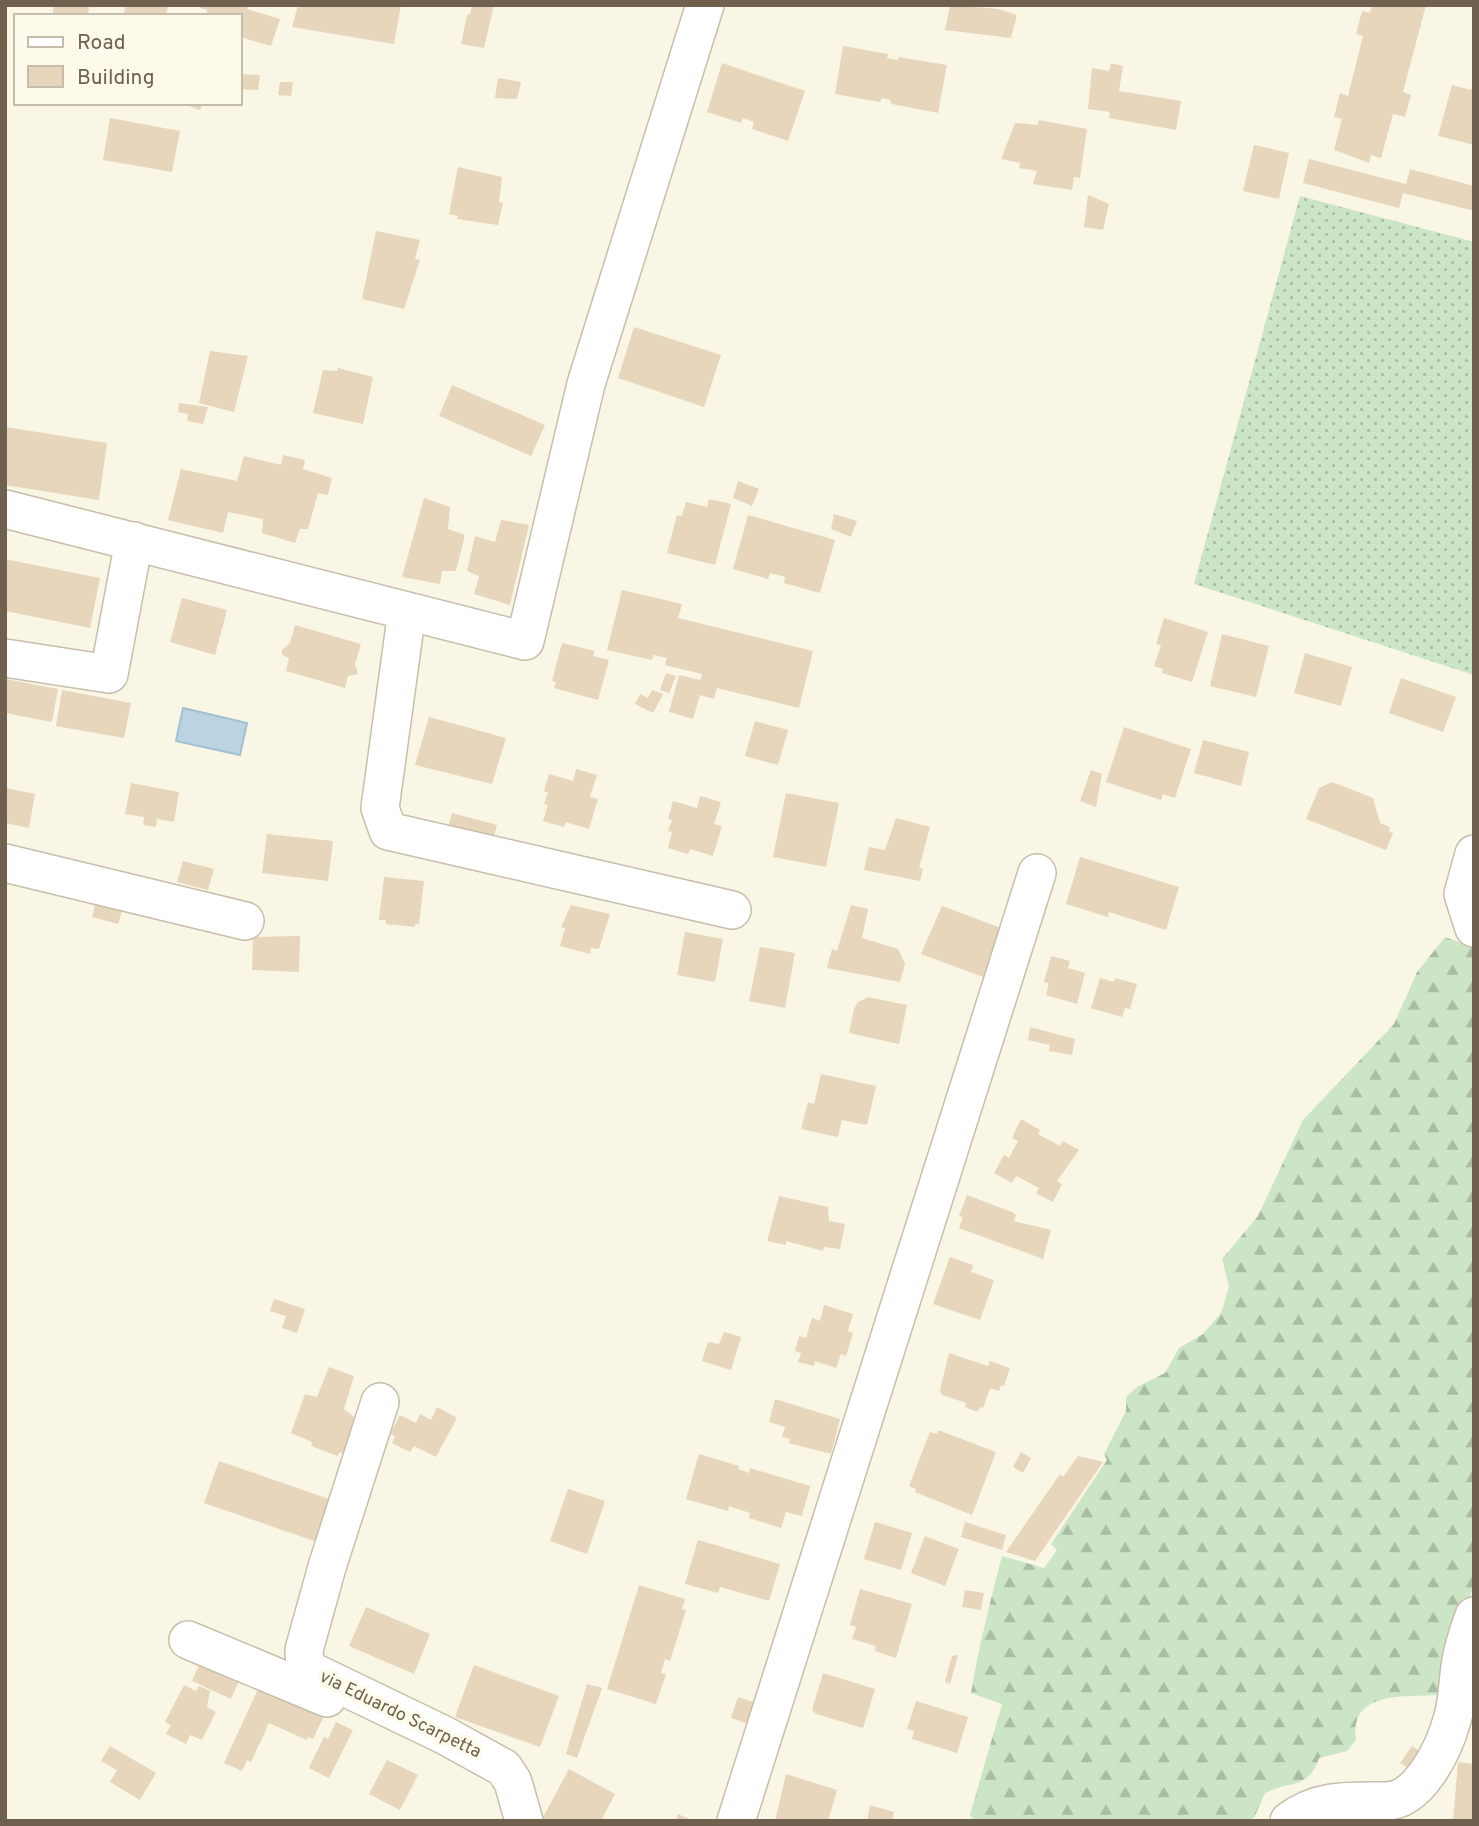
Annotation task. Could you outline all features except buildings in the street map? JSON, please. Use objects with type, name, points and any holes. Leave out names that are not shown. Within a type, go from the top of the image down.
[{"type":"street","points":[[5,509],[525,641],[586,384],[705,5]]},
{"type":"street","points":[[5,658],[108,674],[134,541]]},
{"type":"street","points":[[407,611],[380,808],[388,831],[732,910]]},
{"type":"street","points":[[1474,854],[1462,894],[1474,928]]},
{"type":"street","points":[[5,863],[245,921]]},
{"type":"street","points":[[736,1821],[1037,873]]},
{"type":"street","name":"via Eduardo Scarpetta","points":[[380,1402],[327,1567],[304,1650],[305,1668],[444,1735],[504,1768],[522,1810]]},
{"type":"street","points":[[1289,1821],[1299,1813],[1333,1801],[1398,1801],[1415,1788],[1444,1744],[1453,1718],[1462,1653],[1474,1616]]},
{"type":"street","points":[[188,1640],[383,1723],[439,1750],[522,1810]]},
{"type":"green space","points":[[1300,196],[1474,242],[1474,675],[1194,584]]},
{"type":"green space","points":[[1445,937],[1474,948],[1474,1584],[1438,1695],[1395,1697],[1370,1705],[1361,1713],[1356,1724],[1356,1740],[1347,1751],[1319,1758],[1315,1768],[1304,1780],[1265,1793],[1254,1818],[1241,1821],[975,1821],[970,1815],[1002,1704],[971,1693],[1002,1556],[1044,1568],[1057,1550],[1051,1544],[1107,1460],[1104,1454],[1126,1411],[1126,1397],[1137,1387],[1165,1373],[1179,1348],[1203,1334],[1221,1313],[1229,1286],[1222,1259],[1258,1216],[1303,1120],[1394,1024],[1417,972]]},
{"type":"water","points":[[183,708],[247,723],[240,755],[176,741]]}]
